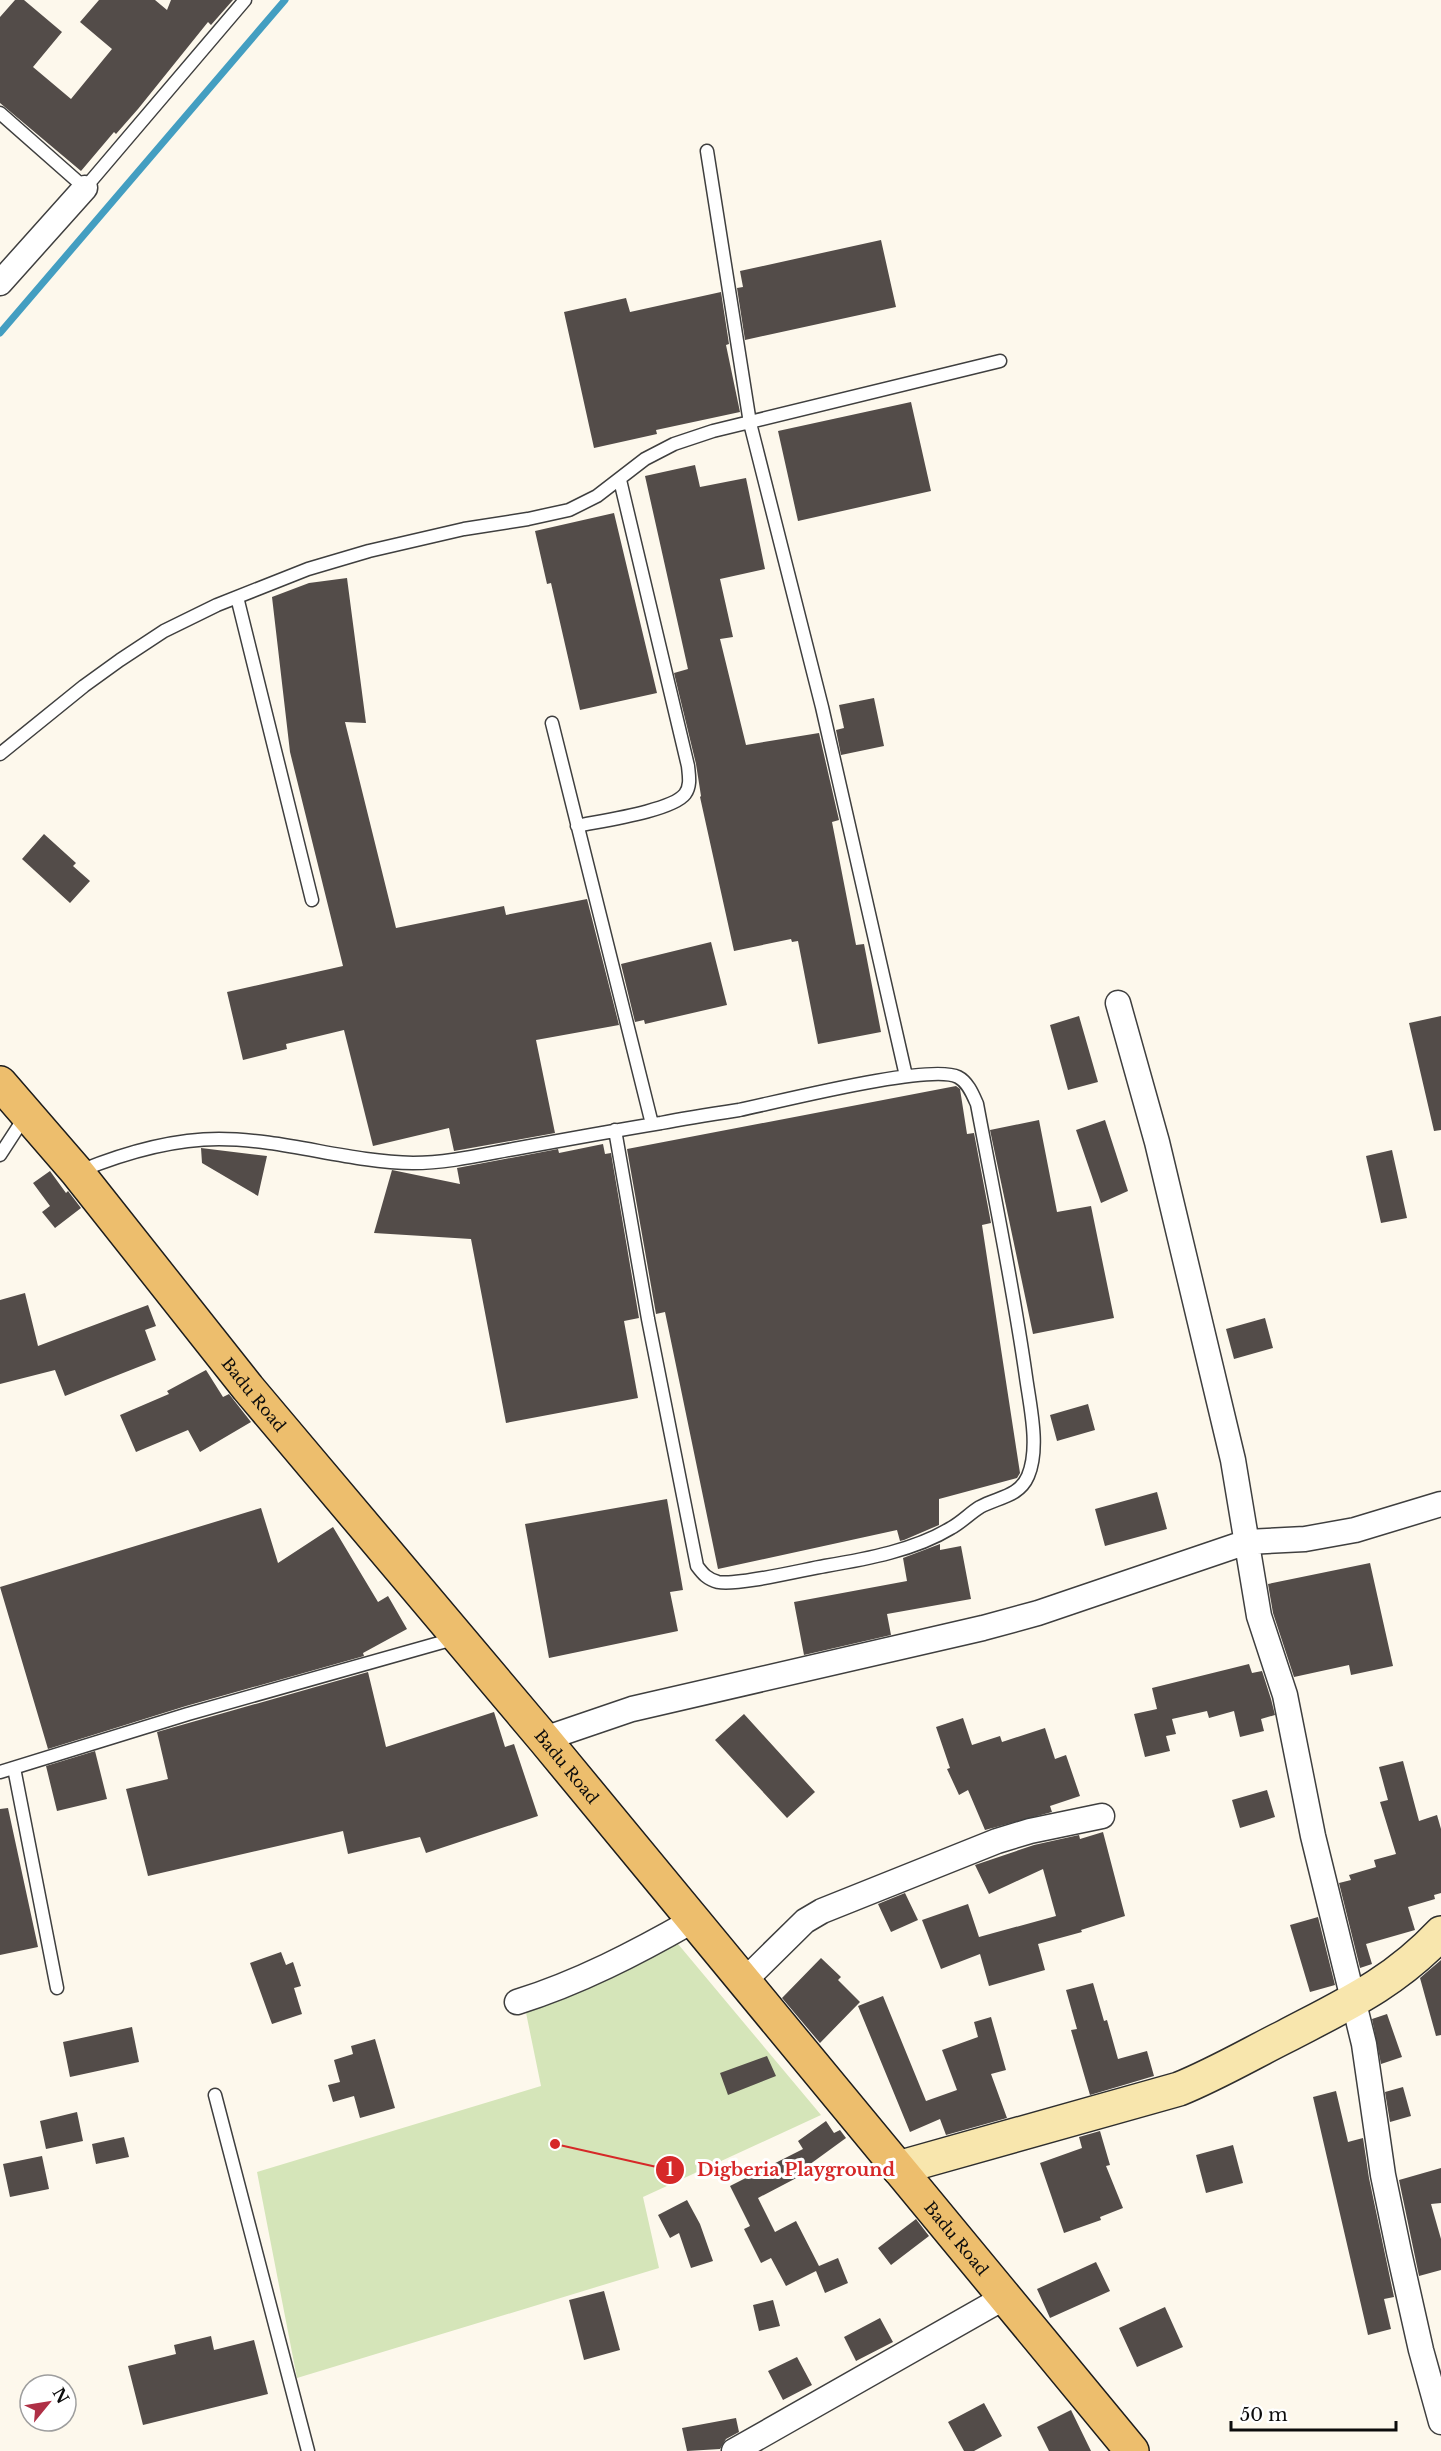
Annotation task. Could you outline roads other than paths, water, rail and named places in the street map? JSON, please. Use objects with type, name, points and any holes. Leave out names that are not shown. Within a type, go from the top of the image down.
[{"type":"main road","name":"Badu Road","points":[[0,1083],[76,1172],[248,1388],[544,1739],[1132,2451]]},
{"type":"street","points":[[0,283],[85,188]]},
{"type":"street","points":[[1118,1004],[1157,1142],[1233,1460],[1259,1616],[1285,1695],[1313,1836],[1364,2044],[1383,2175],[1421,2350],[1441,2422]]},
{"type":"street","points":[[544,1739],[632,1709],[983,1628],[1038,1613],[1246,1542],[1305,1539],[1355,1530],[1441,1504]]},
{"type":"street","points":[[743,1982],[805,1921],[822,1911],[997,1841],[1030,1831],[1102,1816]]},
{"type":"street","points":[[517,2002],[567,1985],[640,1950],[692,1921]]},
{"type":"street","points":[[898,2168],[1179,2089],[1216,2074],[1389,1980],[1423,1952],[1441,1933]]},
{"type":"street","points":[[734,2451],[1005,2297]]},
{"type":"lane","points":[[0,113],[85,188],[245,0]]},
{"type":"lane","points":[[707,151],[750,423],[822,707],[906,1076]]},
{"type":"lane","points":[[0,754],[84,686],[164,631],[237,597],[308,569],[369,551],[464,529],[569,510],[597,496],[645,459],[674,444],[1000,361]]},
{"type":"lane","points":[[577,826],[663,806],[684,795],[690,785],[688,766],[620,480]]},
{"type":"lane","points":[[237,597],[312,900]]},
{"type":"lane","points":[[552,723],[652,1124]]},
{"type":"lane","points":[[76,1172],[114,1157],[149,1147],[220,1139],[309,1149],[379,1161],[415,1163],[451,1160],[615,1130],[738,1110],[906,1076],[934,1073],[958,1077],[970,1090],[976,1104],[1020,1329],[1033,1425],[1032,1459],[1028,1477],[1012,1495],[982,1505],[953,1527],[923,1542],[831,1565],[748,1580],[719,1582],[705,1577],[697,1566],[648,1319],[615,1130]]},
{"type":"lane","points":[[0,1155],[27,1114]]},
{"type":"lane","points":[[0,1772],[188,1714],[458,1637]]},
{"type":"lane","points":[[14,1768],[57,1988]]},
{"type":"lane","points":[[214,2095],[308,2451]]},
{"type":"waterway","points":[[0,333],[285,0]]},
{"type":"place","name":"Digberia Playground","points":[[555,2144]]}]
